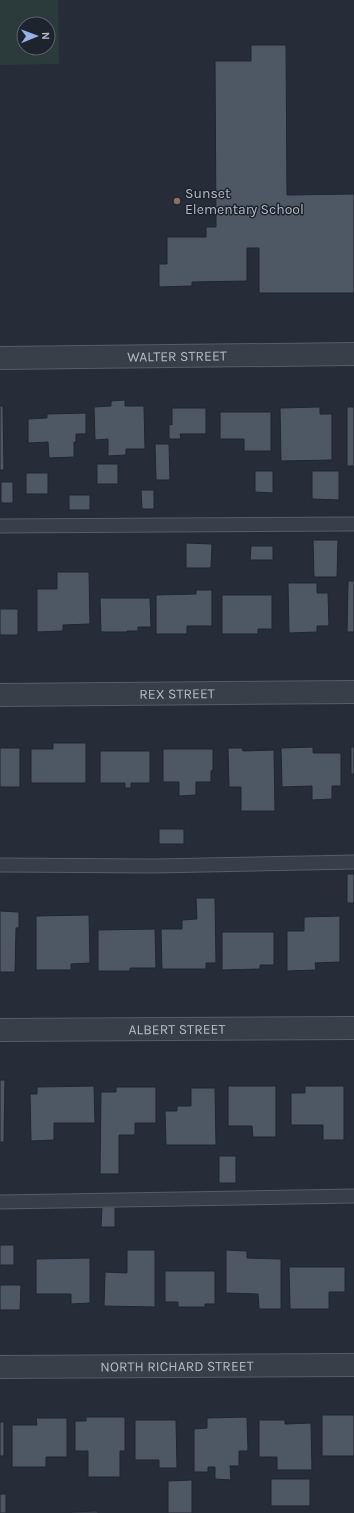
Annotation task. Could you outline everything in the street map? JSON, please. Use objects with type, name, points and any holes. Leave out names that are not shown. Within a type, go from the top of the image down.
[{"type":"street","name":"WALTER STREET","points":[[0,358],[354,354]]},
{"type":"street","name":"REX STREET","points":[[0,695],[354,692]]},
{"type":"street","name":"ALBERT STREET","points":[[0,1030],[354,1028]]},
{"type":"street","name":"NORTH RICHARD STREET","points":[[0,1367],[354,1364]]},
{"type":"lane","points":[[0,526],[354,524]]},
{"type":"lane","points":[[0,865],[154,866],[354,862]]},
{"type":"lane","points":[[0,1202],[354,1196]]},
{"type":"shaded area","points":[[0,0],[58,0],[59,64],[0,65]]},
{"type":"building","points":[[251,45],[286,45],[287,195],[354,194],[354,293],[259,293],[259,248],[247,248],[247,281],[192,282],[192,286],[159,287],[159,264],[167,264],[167,237],[206,237],[206,227],[216,227],[215,61],[251,61]]},
{"type":"building","points":[[125,400],[125,406],[144,406],[145,449],[126,449],[126,455],[108,456],[108,439],[95,440],[94,407],[111,406],[111,401]]},
{"type":"building","points":[[0,406],[3,406],[4,470],[0,470]]},
{"type":"building","points":[[320,407],[320,414],[332,414],[332,460],[281,461],[280,408]]},
{"type":"building","points":[[347,407],[354,407],[354,466],[347,466]]},
{"type":"building","points":[[172,408],[206,408],[206,434],[180,434],[181,439],[169,439],[169,424],[172,425]]},
{"type":"building","points":[[220,412],[271,412],[271,451],[244,451],[244,439],[220,439]]},
{"type":"building","points":[[86,413],[86,434],[76,434],[76,442],[74,442],[74,457],[49,458],[48,442],[28,443],[28,419],[47,418],[47,414]]},
{"type":"building","points":[[155,444],[169,444],[170,480],[156,480]]},
{"type":"building","points":[[97,464],[118,464],[118,484],[97,484]]},
{"type":"building","points":[[255,471],[273,471],[273,493],[255,492]]},
{"type":"building","points":[[312,471],[339,471],[339,500],[312,499]]},
{"type":"building","points":[[26,473],[48,473],[48,494],[26,494]]},
{"type":"building","points":[[1,482],[13,482],[13,503],[1,503]]},
{"type":"building","points":[[141,490],[154,490],[154,509],[142,509]]},
{"type":"building","points":[[69,495],[90,495],[90,510],[69,510]]},
{"type":"building","points":[[313,540],[338,540],[337,577],[314,577]]},
{"type":"building","points":[[186,543],[212,544],[211,568],[186,568]]},
{"type":"building","points":[[251,546],[273,546],[273,560],[250,560]]},
{"type":"building","points":[[57,572],[89,572],[90,624],[63,625],[63,631],[37,632],[37,589],[57,589]]},
{"type":"building","points":[[348,581],[354,581],[354,632],[347,632]]},
{"type":"building","points":[[288,583],[317,583],[317,593],[328,593],[329,626],[317,626],[317,632],[289,633]]},
{"type":"building","points":[[196,590],[212,590],[212,626],[187,626],[187,634],[156,634],[156,595],[196,594]]},
{"type":"building","points":[[222,595],[272,595],[272,629],[258,629],[258,634],[222,634]]},
{"type":"building","points":[[100,598],[150,598],[151,627],[138,627],[138,631],[101,632]]},
{"type":"building","points":[[0,609],[18,609],[18,635],[0,635]]},
{"type":"building","points":[[53,743],[86,743],[86,783],[31,783],[31,749],[53,749]]},
{"type":"building","points":[[313,747],[313,753],[341,753],[341,786],[332,786],[332,799],[312,800],[312,786],[282,787],[281,748]]},
{"type":"building","points":[[351,747],[354,747],[354,774],[351,774]]},
{"type":"building","points":[[0,748],[20,748],[20,787],[0,787]]},
{"type":"building","points":[[228,748],[242,748],[243,751],[274,750],[275,811],[241,811],[241,787],[229,787]]},
{"type":"building","points":[[163,749],[213,749],[213,770],[211,771],[211,782],[196,782],[196,795],[179,796],[179,782],[163,782]]},
{"type":"building","points":[[100,751],[150,751],[150,783],[131,783],[131,788],[125,788],[125,783],[100,783]]},
{"type":"building","points":[[159,829],[184,829],[184,844],[159,844]]},
{"type":"building","points":[[347,874],[354,874],[354,903],[347,903]]},
{"type":"building","points":[[196,898],[215,898],[216,963],[206,963],[206,969],[162,969],[161,929],[182,929],[182,920],[197,919]]},
{"type":"building","points":[[0,911],[19,912],[19,928],[16,928],[15,972],[0,972]]},
{"type":"building","points":[[89,915],[90,963],[71,964],[71,970],[36,970],[36,916]]},
{"type":"building","points":[[340,916],[340,962],[315,963],[316,970],[287,971],[287,931],[304,931],[304,917]]},
{"type":"building","points":[[155,929],[156,968],[130,968],[130,971],[98,971],[98,930]]},
{"type":"building","points":[[222,932],[274,932],[274,965],[260,965],[260,969],[222,970]]},
{"type":"building","points":[[0,1080],[5,1080],[4,1142],[0,1142]]},
{"type":"building","points":[[94,1086],[95,1123],[54,1123],[54,1140],[31,1141],[30,1094],[37,1094],[37,1087]]},
{"type":"building","points":[[228,1086],[276,1086],[276,1137],[253,1137],[252,1126],[228,1126]]},
{"type":"building","points":[[305,1086],[344,1086],[344,1140],[323,1140],[323,1125],[291,1125],[291,1093],[305,1093]]},
{"type":"building","points":[[116,1087],[156,1087],[156,1123],[135,1123],[135,1135],[119,1135],[119,1174],[100,1174],[101,1092],[116,1092]]},
{"type":"building","points":[[191,1088],[215,1088],[216,1145],[166,1145],[165,1111],[177,1111],[177,1106],[191,1106]]},
{"type":"building","points":[[219,1156],[236,1156],[236,1183],[219,1183]]},
{"type":"building","points":[[102,1207],[115,1207],[115,1227],[101,1227]]},
{"type":"building","points":[[0,1245],[14,1245],[14,1265],[0,1265]]},
{"type":"building","points":[[127,1250],[155,1250],[155,1307],[104,1306],[105,1272],[127,1273]]},
{"type":"building","points":[[226,1250],[247,1251],[247,1258],[281,1259],[281,1309],[259,1309],[258,1294],[226,1293]]},
{"type":"building","points":[[90,1258],[90,1303],[71,1304],[71,1294],[36,1294],[36,1259]]},
{"type":"building","points":[[289,1267],[345,1267],[345,1292],[329,1292],[329,1309],[290,1309]]},
{"type":"building","points":[[165,1271],[215,1271],[215,1304],[205,1304],[205,1307],[178,1307],[178,1302],[165,1302]]},
{"type":"building","points":[[0,1285],[21,1285],[20,1310],[0,1310]]},
{"type":"building","points":[[322,1415],[354,1415],[354,1456],[322,1456]]},
{"type":"building","points":[[86,1417],[125,1417],[125,1451],[120,1451],[120,1477],[88,1477],[88,1451],[75,1451],[75,1421],[86,1421]]},
{"type":"building","points":[[247,1417],[248,1451],[239,1451],[239,1466],[230,1466],[231,1480],[215,1479],[215,1467],[208,1467],[208,1472],[194,1472],[194,1429],[207,1428],[207,1418]]},
{"type":"building","points":[[36,1418],[67,1418],[67,1457],[46,1457],[46,1467],[12,1467],[12,1425],[37,1425]]},
{"type":"building","points":[[135,1420],[176,1420],[177,1468],[159,1468],[159,1460],[135,1460]]},
{"type":"building","points":[[259,1420],[285,1420],[285,1424],[311,1423],[312,1470],[277,1470],[277,1457],[259,1457]]},
{"type":"building","points":[[0,1422],[4,1422],[4,1456],[0,1456]]},
{"type":"building","points":[[271,1479],[310,1479],[310,1506],[271,1506]]},
{"type":"building","points":[[192,1480],[192,1513],[168,1513],[168,1481]]},
{"type":"building","points":[[0,1494],[6,1494],[6,1513],[0,1513]]},
{"type":"building","points":[[98,1511],[98,1513],[71,1513],[71,1512]]},
{"type":"place","name":"Sunset Elementary School","points":[[177,201]]}]
